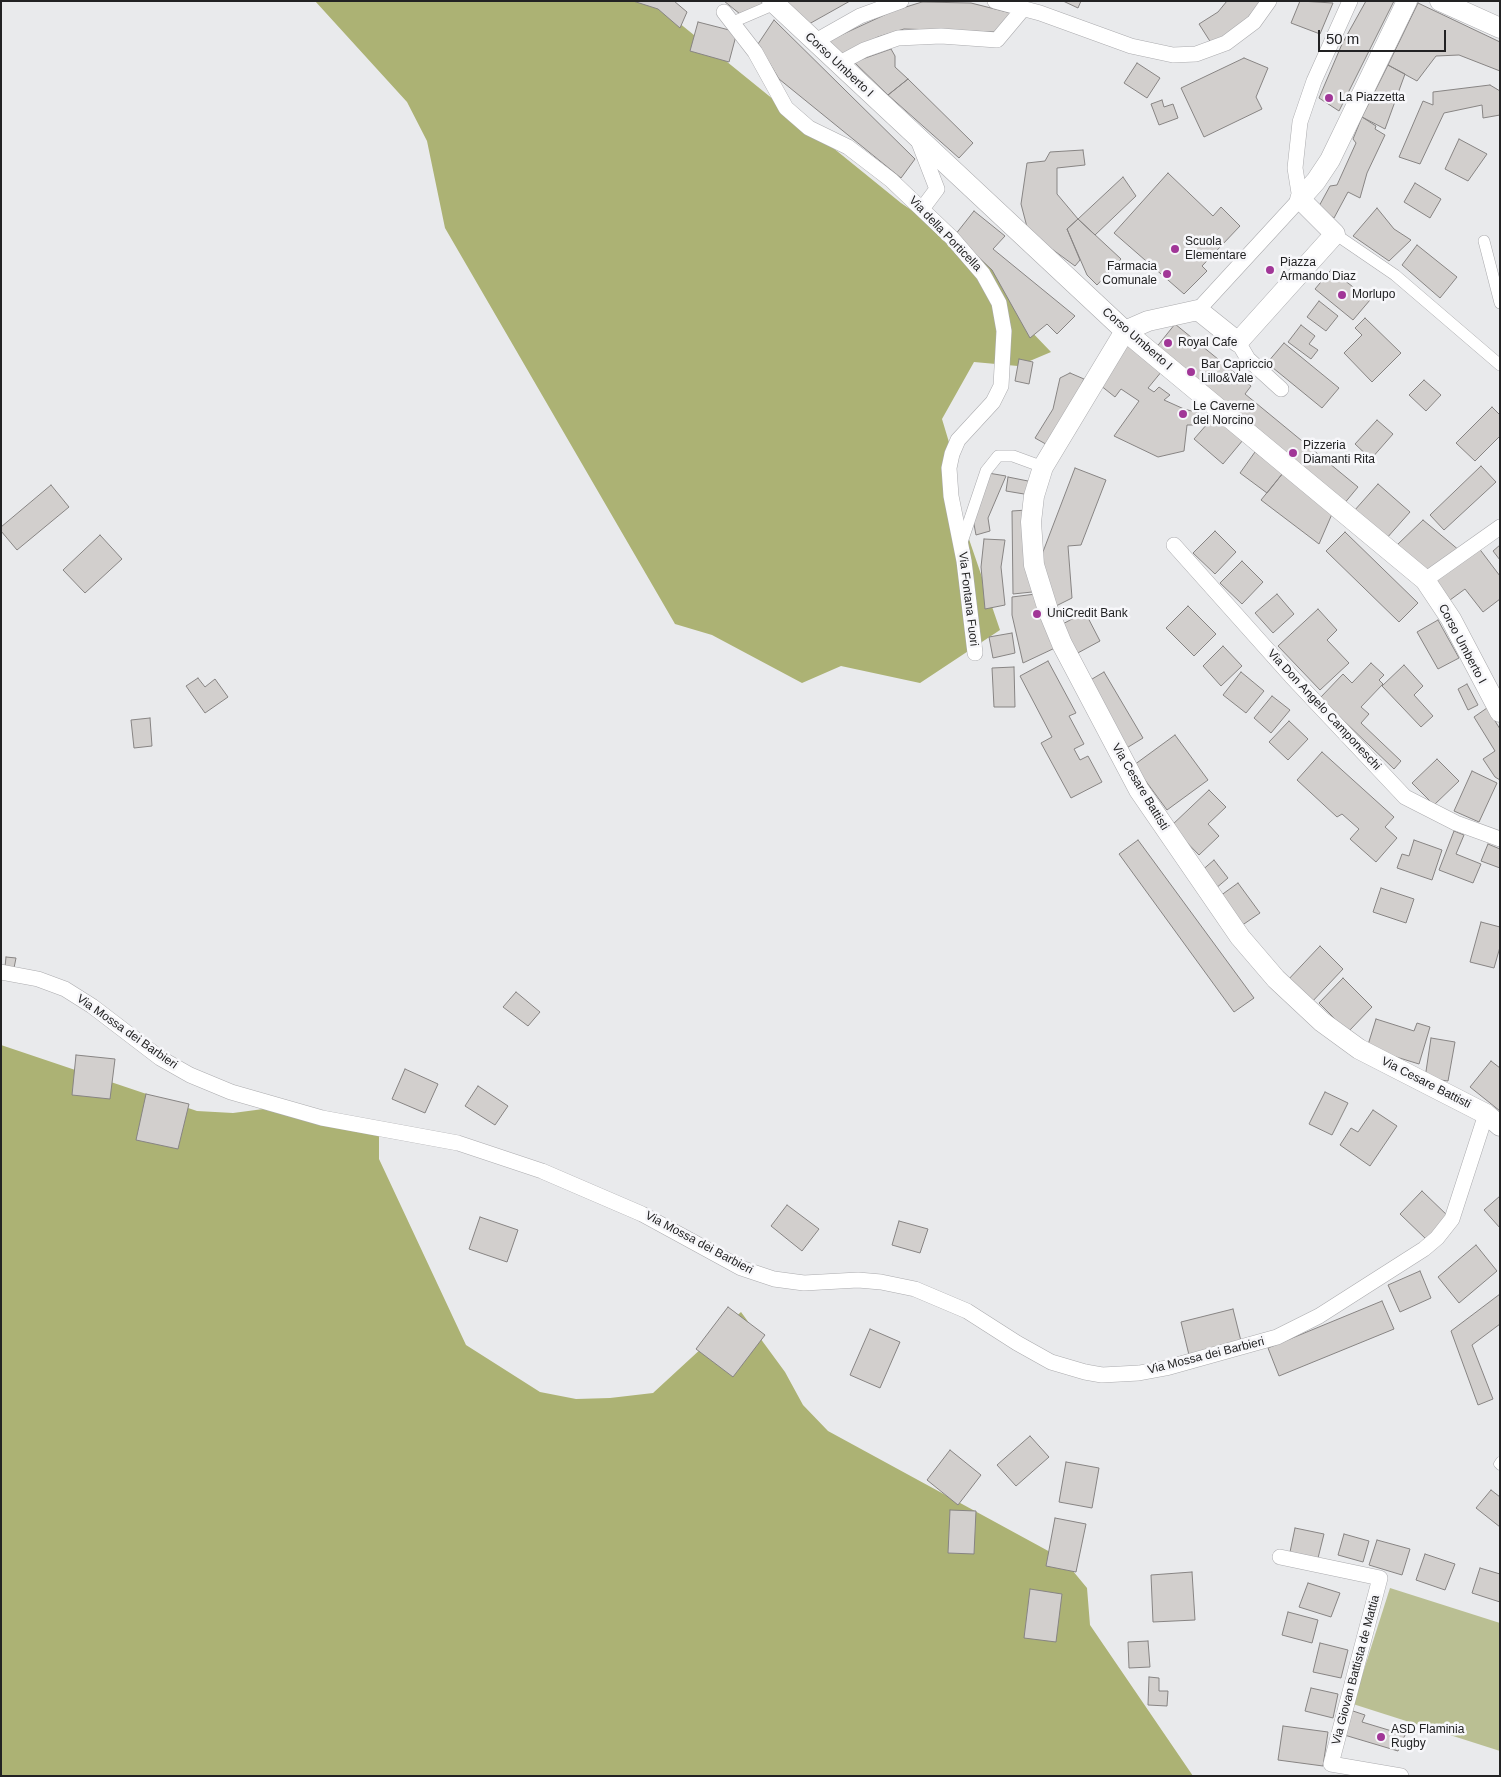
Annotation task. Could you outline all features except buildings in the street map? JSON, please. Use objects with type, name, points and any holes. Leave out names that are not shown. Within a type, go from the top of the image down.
[{"type":"street","points":[[814,42],[860,16],[901,1]]},
{"type":"street","points":[[995,1],[1023,8],[1131,46],[1173,55],[1196,54],[1226,43],[1254,22],[1270,1]]},
{"type":"street","points":[[1350,1],[1314,81],[1300,122],[1295,168],[1300,199],[1335,234],[1395,275],[1500,365]]},
{"type":"street","points":[[1125,331],[1148,321],[1198,310],[1316,181],[1330,160],[1407,1]]},
{"type":"street","points":[[1440,1],[1500,28]]},
{"type":"street","points":[[728,17],[774,3]]},
{"type":"street","name":"Corso Umberto I","points":[[774,3],[1125,331],[1425,580],[1451,619],[1500,712]]},
{"type":"street","points":[[838,64],[864,50],[898,38],[941,36],[997,40],[1023,8]]},
{"type":"street","name":"Via della Porticella","points":[[728,17],[754,52],[786,108],[809,128],[861,155],[922,209],[952,238],[983,274],[999,302],[1004,320],[1002,380],[999,393],[958,440],[950,461],[949,482],[961,545]]},
{"type":"street","points":[[916,136],[937,189],[922,209]]},
{"type":"street","points":[[1238,342],[1335,234]]},
{"type":"street","points":[[1484,241],[1500,303]]},
{"type":"street","points":[[1198,310],[1238,342],[1248,359],[1282,389]]},
{"type":"street","name":"Via Cesare Battisti","points":[[1125,331],[1043,467],[1034,496],[1030,522],[1031,549],[1041,591],[1062,644],[1122,761],[1156,818],[1246,944],[1276,979],[1304,1007],[1359,1048],[1493,1120]]},
{"type":"street","points":[[961,545],[986,471],[998,456],[1014,456],[1043,467]]},
{"type":"street","points":[[1425,580],[1500,527]]},
{"type":"street","name":"Via Fontana Fuori","points":[[961,545],[975,653]]},
{"type":"street","name":"Via Don Angelo Camponeschi","points":[[1174,545],[1291,676],[1404,797],[1456,823],[1500,839]]},
{"type":"street","name":"Via Mossa dei Barbieri","points":[[1,972],[38,978],[64,989],[92,1006],[160,1058],[190,1075],[231,1092],[322,1118],[458,1143],[542,1171],[642,1214],[742,1268],[774,1279],[804,1283],[858,1280],[882,1282],[915,1289],[968,1311],[1017,1343],[1051,1362],[1102,1375],[1139,1373],[1166,1368],[1277,1337],[1319,1316],[1424,1249],[1437,1238],[1452,1219],[1493,1120]]},
{"type":"street","name":"Via Giovan Battista de Mattia","points":[[1280,1557],[1380,1578],[1331,1764],[1401,1776]]},
{"type":"lane","points":[[1500,1461],[1498,1464],[1500,1466]]},
{"type":"green space","points":[[315,1],[652,1],[901,203],[1021,284],[1027,327],[1051,352],[1018,366],[974,362],[942,419],[954,459],[957,504],[1000,630],[920,683],[841,666],[802,683],[712,635],[675,624],[445,228],[427,141],[407,102]]},
{"type":"green space","points":[[1,1045],[197,1111],[233,1113],[271,1108],[379,1125],[379,1159],[466,1345],[540,1392],[576,1399],[610,1398],[653,1393],[741,1312],[785,1372],[803,1405],[828,1431],[1063,1559],[1087,1588],[1090,1625],[1193,1776],[1,1776]]},
{"type":"green space","points":[[1390,1588],[1500,1623],[1500,1751],[1353,1704]]},
{"type":"place","name":"La Piazzetta","points":[[1329,98]]},
{"type":"place","name":"Scuola Elementare","points":[[1175,249]]},
{"type":"place","name":"Piazza Armando Diaz","points":[[1270,270]]},
{"type":"place","name":"Farmacia Comunale","points":[[1167,274]]},
{"type":"place","name":"Morlupo","points":[[1342,295]]},
{"type":"place","name":"Royal Cafe","points":[[1168,343]]},
{"type":"place","name":"Bar Capriccio Lillo&Vale","points":[[1191,372]]},
{"type":"place","name":"Le Caverne del Norcino","points":[[1183,414]]},
{"type":"place","name":"Pizzeria Diamanti Rita","points":[[1293,453]]},
{"type":"place","name":"UniCredit Bank","points":[[1037,614]]},
{"type":"place","name":"ASD Flaminia Rugby","points":[[1381,1737]]}]
